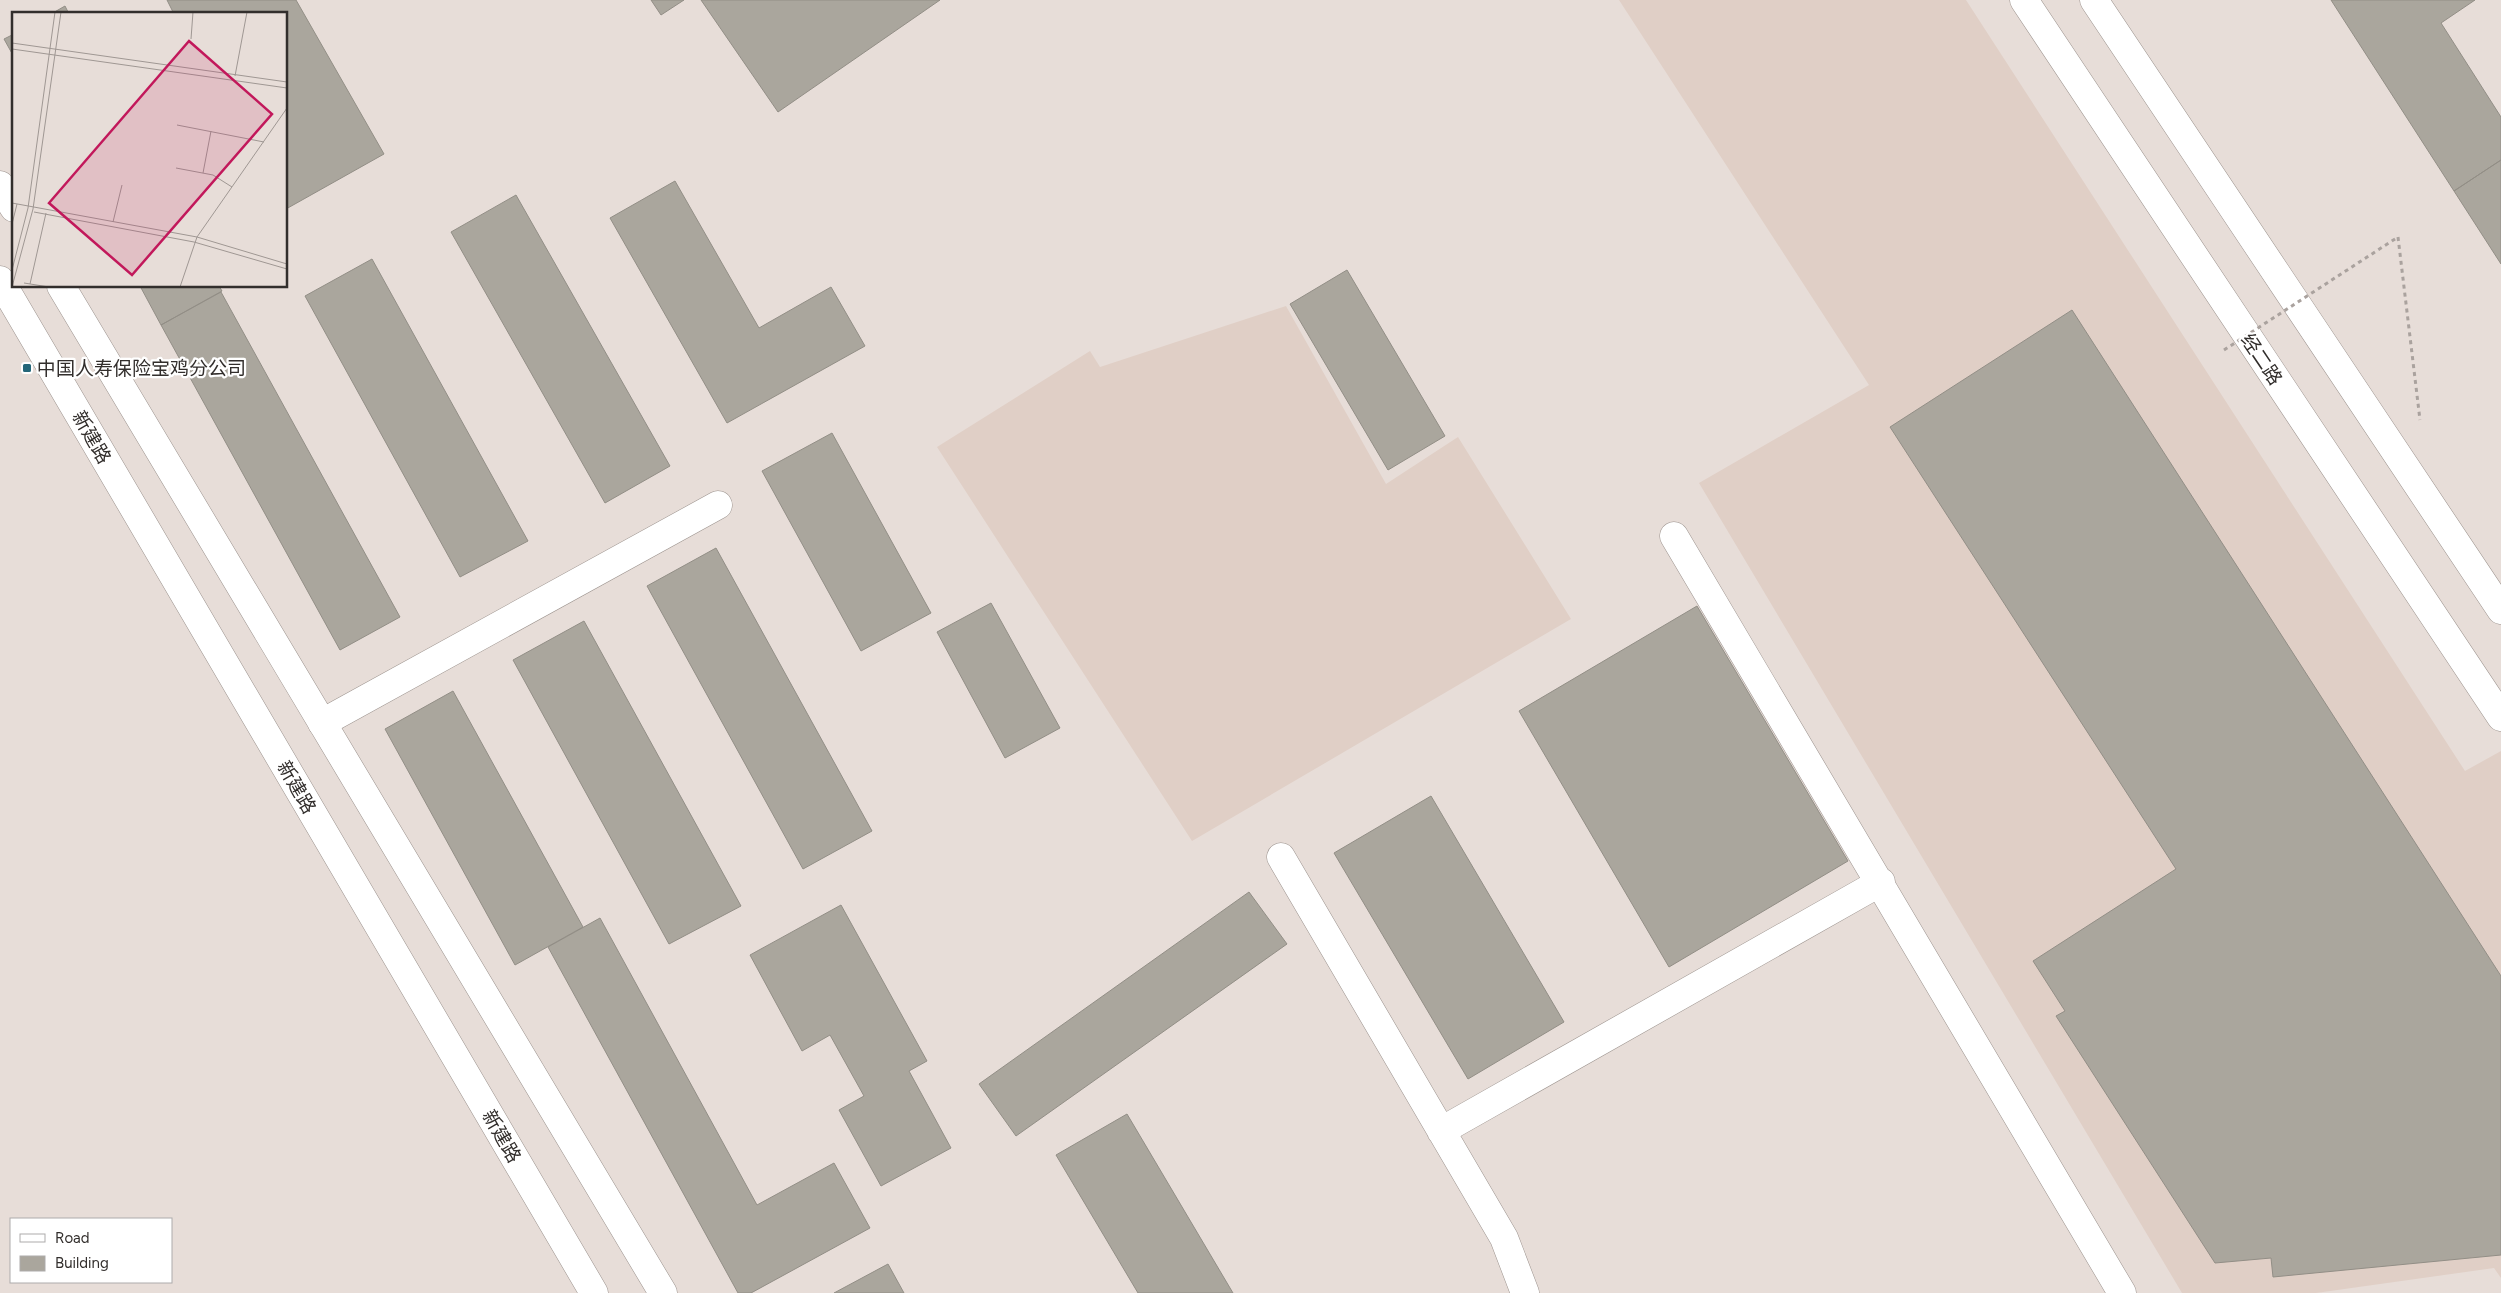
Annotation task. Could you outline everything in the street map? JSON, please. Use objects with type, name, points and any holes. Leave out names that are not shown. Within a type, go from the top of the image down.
[{"type":"main road","name":"经二路","points":[[2024,0],[2501,717]]},
{"type":"main road","points":[[2094,0],[2501,610]]},
{"type":"main road","points":[[0,185],[12,205]]},
{"type":"main road","name":"新建路","points":[[0,280],[594,1293]]},
{"type":"main road","points":[[62,288],[663,1293]]},
{"type":"main road","points":[[322,723],[718,505]]},
{"type":"main road","points":[[1674,536],[1881,882],[2122,1293]]},
{"type":"main road","points":[[1281,856],[1504,1238],[1525,1293]]},
{"type":"main road","points":[[1441,1131],[1881,882]]},
{"type":"path","points":[[2224,350],[2398,237],[2420,425]]},
{"type":"shaded area","points":[[1619,0],[1966,0],[2465,771],[2501,751],[2501,1278],[2494,1268],[2316,1293],[2182,1293],[1699,483],[1869,385]]},
{"type":"shaded area","points":[[1286,306],[1386,484],[1458,437],[1571,619],[1192,841],[937,447],[1090,351],[1100,367]]},
{"type":"building","points":[[167,0],[296,0],[384,154],[288,208],[288,12],[173,12]]},
{"type":"building","points":[[651,0],[684,0],[661,15]]},
{"type":"building","points":[[701,0],[940,0],[778,112]]},
{"type":"building","points":[[2331,0],[2475,0],[2441,23],[2501,117],[2501,160],[2454,191]]},
{"type":"building","points":[[65,6],[68,12],[54,12]]},
{"type":"building","points":[[12,35],[12,53],[4,39]]},
{"type":"building","points":[[2501,160],[2501,264],[2454,191]]},
{"type":"building","points":[[675,181],[759,328],[831,287],[865,346],[727,423],[610,218]]},
{"type":"building","points":[[516,195],[670,466],[605,503],[451,232]]},
{"type":"building","points":[[372,259],[528,541],[460,577],[305,296]]},
{"type":"building","points":[[1347,270],[1445,436],[1388,470],[1290,304]]},
{"type":"building","points":[[141,288],[220,288],[222,291],[161,325]]},
{"type":"building","points":[[221,292],[400,617],[340,650],[161,325]]},
{"type":"building","points":[[2072,310],[2501,976],[2501,1255],[2273,1277],[2271,1258],[2215,1263],[2056,1016],[2065,1011],[2033,961],[2176,869],[1890,427]]},
{"type":"building","points":[[832,433],[931,613],[861,651],[762,471]]},
{"type":"building","points":[[716,548],[872,831],[803,869],[647,586]]},
{"type":"building","points":[[991,603],[1060,728],[1005,758],[937,632]]},
{"type":"building","points":[[1697,606],[1848,861],[1669,967],[1519,711]]},
{"type":"building","points":[[584,621],[741,906],[669,944],[513,660]]},
{"type":"building","points":[[453,691],[583,927],[515,965],[385,729]]},
{"type":"building","points":[[1431,796],[1564,1022],[1468,1079],[1334,853]]},
{"type":"building","points":[[1249,892],[1287,944],[1016,1136],[979,1084]]},
{"type":"building","points":[[841,905],[927,1061],[909,1071],[951,1148],[881,1186],[839,1110],[864,1096],[830,1035],[802,1051],[750,955]]},
{"type":"building","points":[[600,918],[757,1205],[834,1163],[870,1228],[751,1293],[738,1293],[548,947]]},
{"type":"building","points":[[1127,1114],[1233,1293],[1138,1293],[1056,1155]]},
{"type":"building","points":[[888,1264],[904,1293],[834,1293]]},
{"type":"place","name":"中国人寿保险宝鸡分公司","points":[[27,368]]}]
